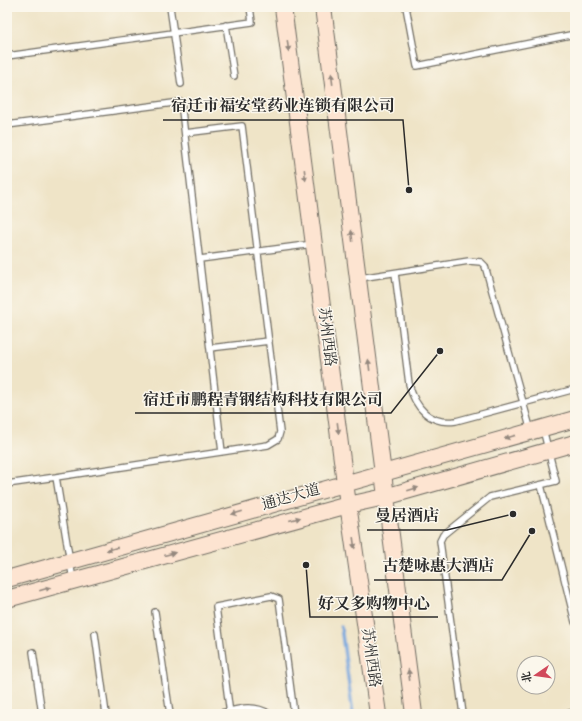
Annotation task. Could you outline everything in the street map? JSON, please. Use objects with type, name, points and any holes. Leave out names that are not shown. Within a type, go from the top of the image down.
[{"type":"main road","name":"苏州西路","points":[[283,7],[345,483],[378,714]]},
{"type":"main road","points":[[323,7],[414,714]]},
{"type":"main road","name":"通达大道","points":[[7,579],[575,419]]},
{"type":"main road","name":"通达大道","points":[[7,599],[348,504],[385,497],[575,443]]},
{"type":"lane","points":[[170,7],[181,84]]},
{"type":"lane","points":[[7,56],[252,22],[250,7]]},
{"type":"lane","points":[[406,7],[417,66],[575,34]]},
{"type":"lane","points":[[226,25],[234,76]]},
{"type":"lane","points":[[7,126],[181,102],[222,452]]},
{"type":"lane","points":[[7,484],[222,452],[268,444],[278,440],[280,432],[279,423],[242,126],[185,133]]},
{"type":"lane","points":[[200,259],[314,244]]},
{"type":"lane","points":[[358,278],[469,261],[481,262],[485,266],[523,404],[548,451],[556,482],[485,500],[443,535],[440,541],[463,714]]},
{"type":"lane","points":[[395,273],[411,394],[420,410],[427,416],[446,423],[523,404],[575,389]]},
{"type":"lane","points":[[210,348],[269,342]]},
{"type":"lane","points":[[56,477],[73,581]]},
{"type":"lane","points":[[541,485],[575,622]]},
{"type":"lane","points":[[230,713],[216,607],[271,596],[279,599],[294,714]]},
{"type":"lane","points":[[155,612],[170,714]]},
{"type":"lane","points":[[95,634],[106,714]]},
{"type":"lane","points":[[33,652],[42,714]]},
{"type":"lane","points":[[217,714],[260,708],[269,714]]},
{"type":"lane","points":[[567,714],[575,712]]},
{"type":"waterway","points":[[341,627],[353,714]]},
{"type":"place","name":"宿迁市福安堂药业连锁有限公司","points":[[409,190]]},
{"type":"place","name":"宿迁市鹏程青钢结构科技有限公司","points":[[440,351]]},
{"type":"place","name":"曼居酒店","points":[[513,514]]},
{"type":"place","name":"古楚咏惠大酒店","points":[[532,531]]},
{"type":"place","name":"好又多购物中心","points":[[306,565]]}]
